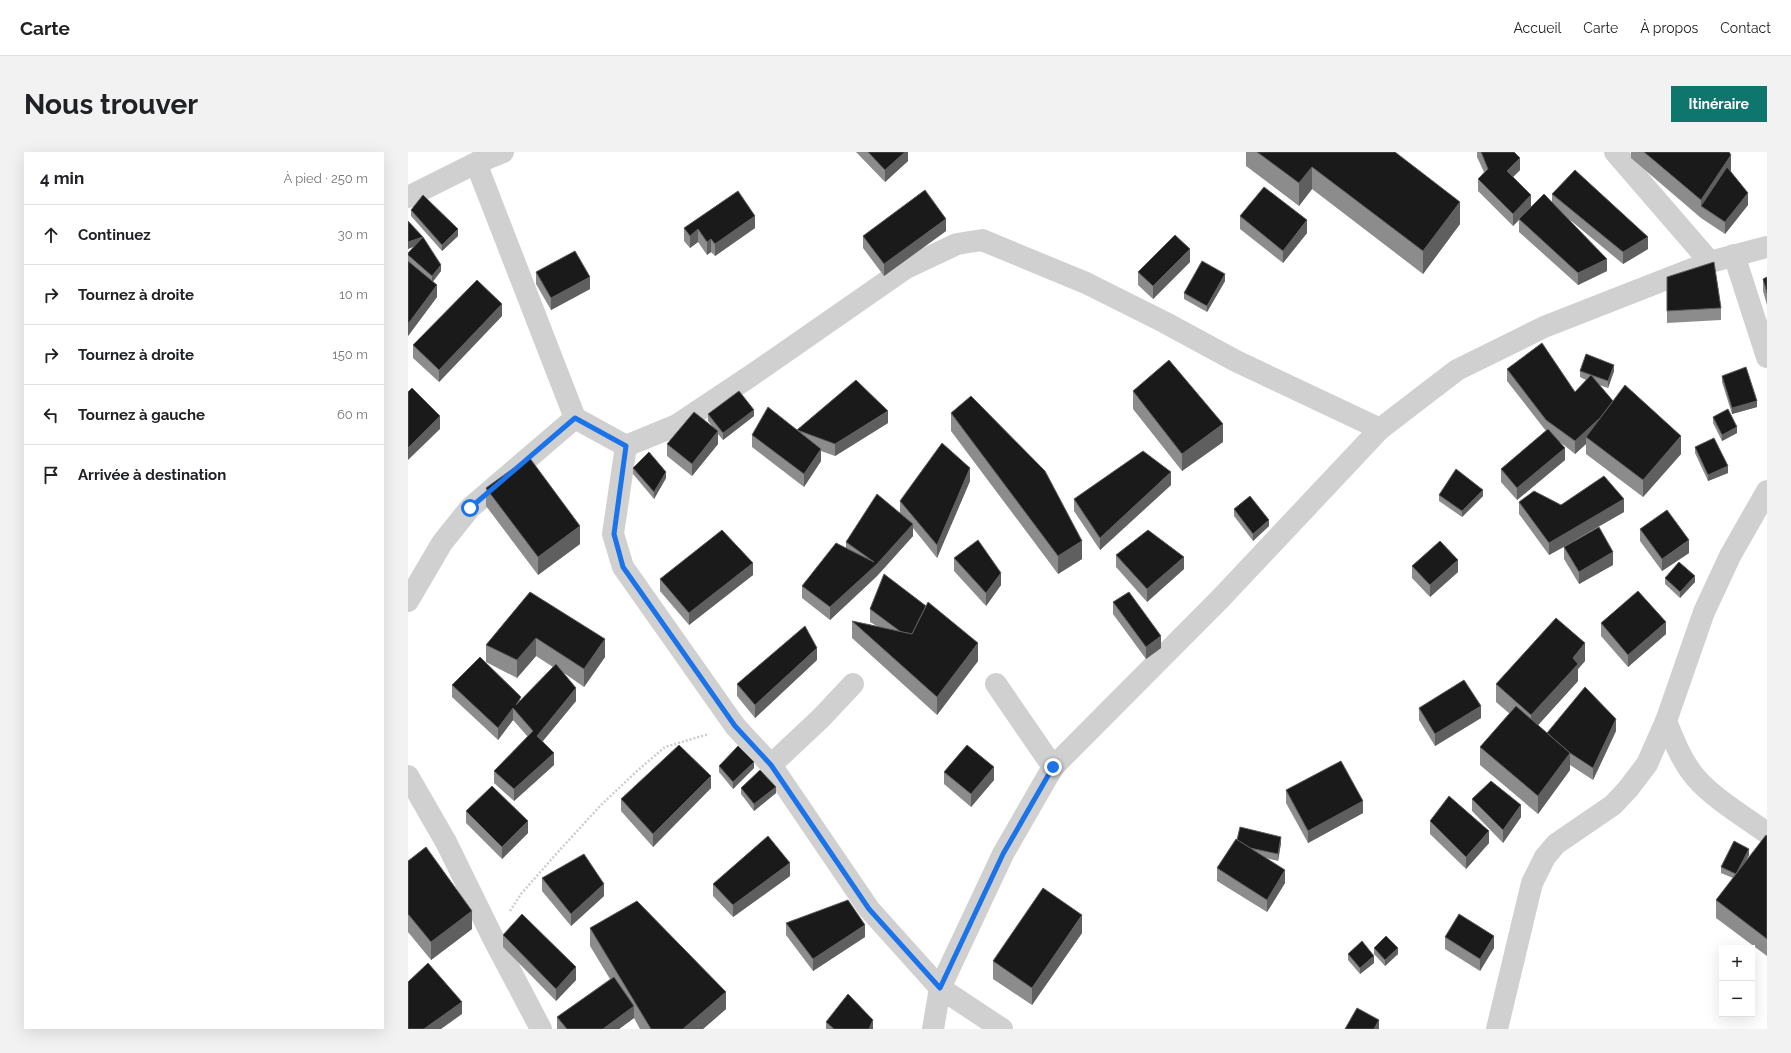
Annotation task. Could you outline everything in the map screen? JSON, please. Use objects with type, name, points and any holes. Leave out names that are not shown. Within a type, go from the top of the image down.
[{"type":"street","points":[[408,197],[476,163],[503,152]]},
{"type":"street","points":[[1615,152],[1710,262]]},
{"type":"street","points":[[476,163],[575,418],[626,446]]},
{"type":"street","points":[[626,446],[677,425],[906,268],[957,244],[982,240],[1093,287],[1164,322],[1236,361],[1380,429]]},
{"type":"street","points":[[933,1029],[940,988],[1003,854],[1053,767],[1220,599],[1380,429],[1457,370],[1544,327],[1710,262],[1767,246]]},
{"type":"street","points":[[1734,255],[1767,357]]},
{"type":"street","points":[[408,601],[442,543],[470,508],[575,418]]},
{"type":"street","points":[[626,446],[614,534],[623,567],[735,726],[771,765],[869,909],[940,988],[1002,1029]]},
{"type":"street","points":[[1497,1029],[1532,883],[1545,857],[1556,844],[1613,805],[1628,789],[1647,764],[1666,721],[1704,612],[1730,556],[1767,491]]},
{"type":"street","points":[[771,765],[821,718],[853,684]]},
{"type":"street","points":[[996,684],[1053,767]]},
{"type":"street","points":[[1666,721],[1681,756],[1696,778],[1718,797],[1767,833]]},
{"type":"street","points":[[408,776],[446,842],[493,938],[541,1029]]},
{"type":"path","points":[[493,938],[521,894],[602,805],[637,771],[665,747],[735,726]]},
{"type":"building","points":[[868,152],[905,152],[885,170]]},
{"type":"building","points":[[1257,152],[1395,152],[1460,202],[1423,251],[1312,167],[1299,183]]},
{"type":"building","points":[[1481,152],[1514,152],[1520,158],[1507,171],[1531,195],[1513,214],[1478,179],[1488,169]]},
{"type":"building","points":[[1644,152],[1729,152],[1731,155],[1701,200]]},
{"type":"building","points":[[1727,167],[1748,193],[1725,222],[1701,206]]},
{"type":"building","points":[[1575,170],[1648,237],[1623,252],[1552,194]]},
{"type":"building","points":[[1264,187],[1307,220],[1283,251],[1240,216]]},
{"type":"building","points":[[925,190],[946,219],[884,264],[863,236]]},
{"type":"building","points":[[738,191],[755,216],[715,244],[711,239],[707,242],[698,229],[690,236],[684,228]]},
{"type":"building","points":[[1544,194],[1607,259],[1578,273],[1519,219]]},
{"type":"building","points":[[423,195],[458,229],[442,245],[411,210]]},
{"type":"building","points":[[408,221],[423,237],[408,242]]},
{"type":"building","points":[[1175,235],[1190,249],[1153,286],[1138,272]]},
{"type":"building","points":[[423,237],[441,265],[432,276],[408,255],[408,253]]},
{"type":"building","points":[[575,251],[590,277],[551,298],[536,272]]},
{"type":"building","points":[[408,261],[437,285],[408,324]]},
{"type":"building","points":[[1202,261],[1225,274],[1207,306],[1184,293]]},
{"type":"building","points":[[1714,262],[1721,308],[1667,311],[1667,277]]},
{"type":"building","points":[[1767,277],[1767,293],[1763,279]]},
{"type":"building","points":[[477,280],[502,304],[439,370],[413,345]]},
{"type":"building","points":[[1542,343],[1575,392],[1591,375],[1613,401],[1601,417],[1575,441],[1546,420],[1507,369]]},
{"type":"building","points":[[1586,354],[1614,365],[1608,381],[1580,371]]},
{"type":"building","points":[[1169,360],[1223,424],[1182,454],[1133,391]]},
{"type":"building","points":[[1746,367],[1757,401],[1732,408],[1722,376]]},
{"type":"building","points":[[856,380],[888,411],[835,444],[797,430]]},
{"type":"building","points":[[1625,385],[1681,436],[1643,480],[1586,437]]},
{"type":"building","points":[[412,388],[440,416],[408,448],[408,392]]},
{"type":"building","points":[[739,391],[754,410],[723,433],[708,414]]},
{"type":"building","points":[[971,396],[1045,471],[1082,541],[1058,556],[951,413]]},
{"type":"building","points":[[768,407],[821,449],[804,474],[752,435]]},
{"type":"building","points":[[1728,409],[1737,427],[1722,435],[1713,417]]},
{"type":"building","points":[[694,412],[718,431],[692,464],[667,444]]},
{"type":"building","points":[[1548,429],[1565,448],[1517,488],[1501,469]]},
{"type":"building","points":[[1714,438],[1728,466],[1708,475],[1695,447]]},
{"type":"building","points":[[942,443],[970,468],[937,545],[900,501]]},
{"type":"building","points":[[1143,451],[1171,472],[1100,538],[1074,499]]},
{"type":"building","points":[[649,452],[666,472],[654,492],[633,468]]},
{"type":"building","points":[[529,457],[580,526],[538,557],[486,488]]},
{"type":"building","points":[[1456,469],[1483,490],[1462,511],[1439,495]]},
{"type":"building","points":[[1604,476],[1624,499],[1549,543],[1519,502],[1534,491],[1561,505]]},
{"type":"building","points":[[877,494],[913,524],[877,564],[830,607],[802,586],[836,543],[874,562],[846,542]]},
{"type":"building","points":[[1250,496],[1269,520],[1253,534],[1234,509]]},
{"type":"building","points":[[1667,510],[1689,540],[1662,559],[1640,529]]},
{"type":"building","points":[[1599,527],[1613,552],[1579,572],[1564,547]]},
{"type":"building","points":[[722,530],[753,563],[689,613],[660,579]]},
{"type":"building","points":[[1148,530],[1184,557],[1147,589],[1116,555]]},
{"type":"building","points":[[978,540],[1001,573],[986,593],[954,558]]},
{"type":"building","points":[[1440,541],[1458,560],[1430,585],[1412,566]]},
{"type":"building","points":[[1679,562],[1695,576],[1680,592],[1665,578]]},
{"type":"building","points":[[884,574],[926,606],[912,634],[901,632],[870,609]]},
{"type":"building","points":[[1638,591],[1666,622],[1628,655],[1601,623]]},
{"type":"building","points":[[530,592],[605,639],[584,669],[536,638],[517,660],[486,645]]},
{"type":"building","points":[[1129,592],[1161,636],[1146,647],[1113,602]]},
{"type":"building","points":[[928,602],[978,643],[937,697],[852,621],[912,634]]},
{"type":"building","points":[[1556,618],[1585,643],[1573,658],[1578,664],[1531,715],[1496,684]]},
{"type":"building","points":[[805,626],[817,648],[755,705],[737,684]]},
{"type":"building","points":[[480,657],[521,697],[516,705],[556,664],[576,688],[537,736],[554,753],[514,789],[494,771],[533,731],[513,708],[498,728],[452,685]]},
{"type":"building","points":[[1464,680],[1481,706],[1435,734],[1419,708]]},
{"type":"building","points":[[1585,687],[1616,719],[1593,768],[1570,753],[1547,733]]},
{"type":"building","points":[[1516,706],[1570,753],[1538,796],[1480,747]]},
{"type":"building","points":[[679,745],[711,776],[653,834],[621,799]]},
{"type":"building","points":[[967,745],[994,767],[971,794],[944,772]]},
{"type":"building","points":[[738,746],[754,762],[733,782],[719,766]]},
{"type":"building","points":[[1341,761],[1363,801],[1308,831],[1286,790]]},
{"type":"building","points":[[760,770],[776,787],[754,804],[741,788]]},
{"type":"building","points":[[1491,781],[1521,805],[1503,830],[1472,799]]},
{"type":"building","points":[[492,786],[528,821],[502,847],[466,811]]},
{"type":"building","points":[[1449,796],[1489,831],[1466,857],[1430,821]]},
{"type":"building","points":[[1240,827],[1281,837],[1278,854],[1250,848],[1237,840]]},
{"type":"building","points":[[1766,835],[1767,836],[1767,939],[1716,900]]},
{"type":"building","points":[[768,836],[790,863],[733,905],[713,884]]},
{"type":"building","points":[[1236,839],[1285,870],[1267,900],[1217,868]]},
{"type":"building","points":[[1734,841],[1749,849],[1736,874],[1721,867]]},
{"type":"building","points":[[426,847],[472,911],[431,942],[408,914],[408,861]]},
{"type":"building","points":[[584,854],[604,884],[571,914],[542,878]]},
{"type":"building","points":[[1043,888],[1082,915],[1032,988],[993,961]]},
{"type":"building","points":[[848,900],[865,925],[813,959],[786,923]]},
{"type":"building","points":[[637,901],[726,992],[683,1029],[651,1029],[590,928]]},
{"type":"building","points":[[522,914],[576,967],[556,989],[503,935]]},
{"type":"building","points":[[1459,914],[1494,936],[1480,959],[1445,937]]},
{"type":"building","points":[[1386,936],[1398,948],[1385,960],[1374,948]]},
{"type":"building","points":[[1362,941],[1374,956],[1360,968],[1348,954]]},
{"type":"building","points":[[428,963],[462,1002],[424,1029],[408,1029],[408,982]]},
{"type":"building","points":[[614,977],[634,1006],[603,1029],[567,1029],[557,1017]]},
{"type":"building","points":[[848,994],[873,1020],[869,1029],[834,1029],[826,1022]]},
{"type":"building","points":[[1357,1008],[1379,1020],[1374,1029],[1345,1029]]},
{"type":"route","points":[[470,508],[575,418],[626,446],[614,534],[623,567],[735,726],[771,765],[869,909],[940,988],[1003,854],[1053,767]]}]
